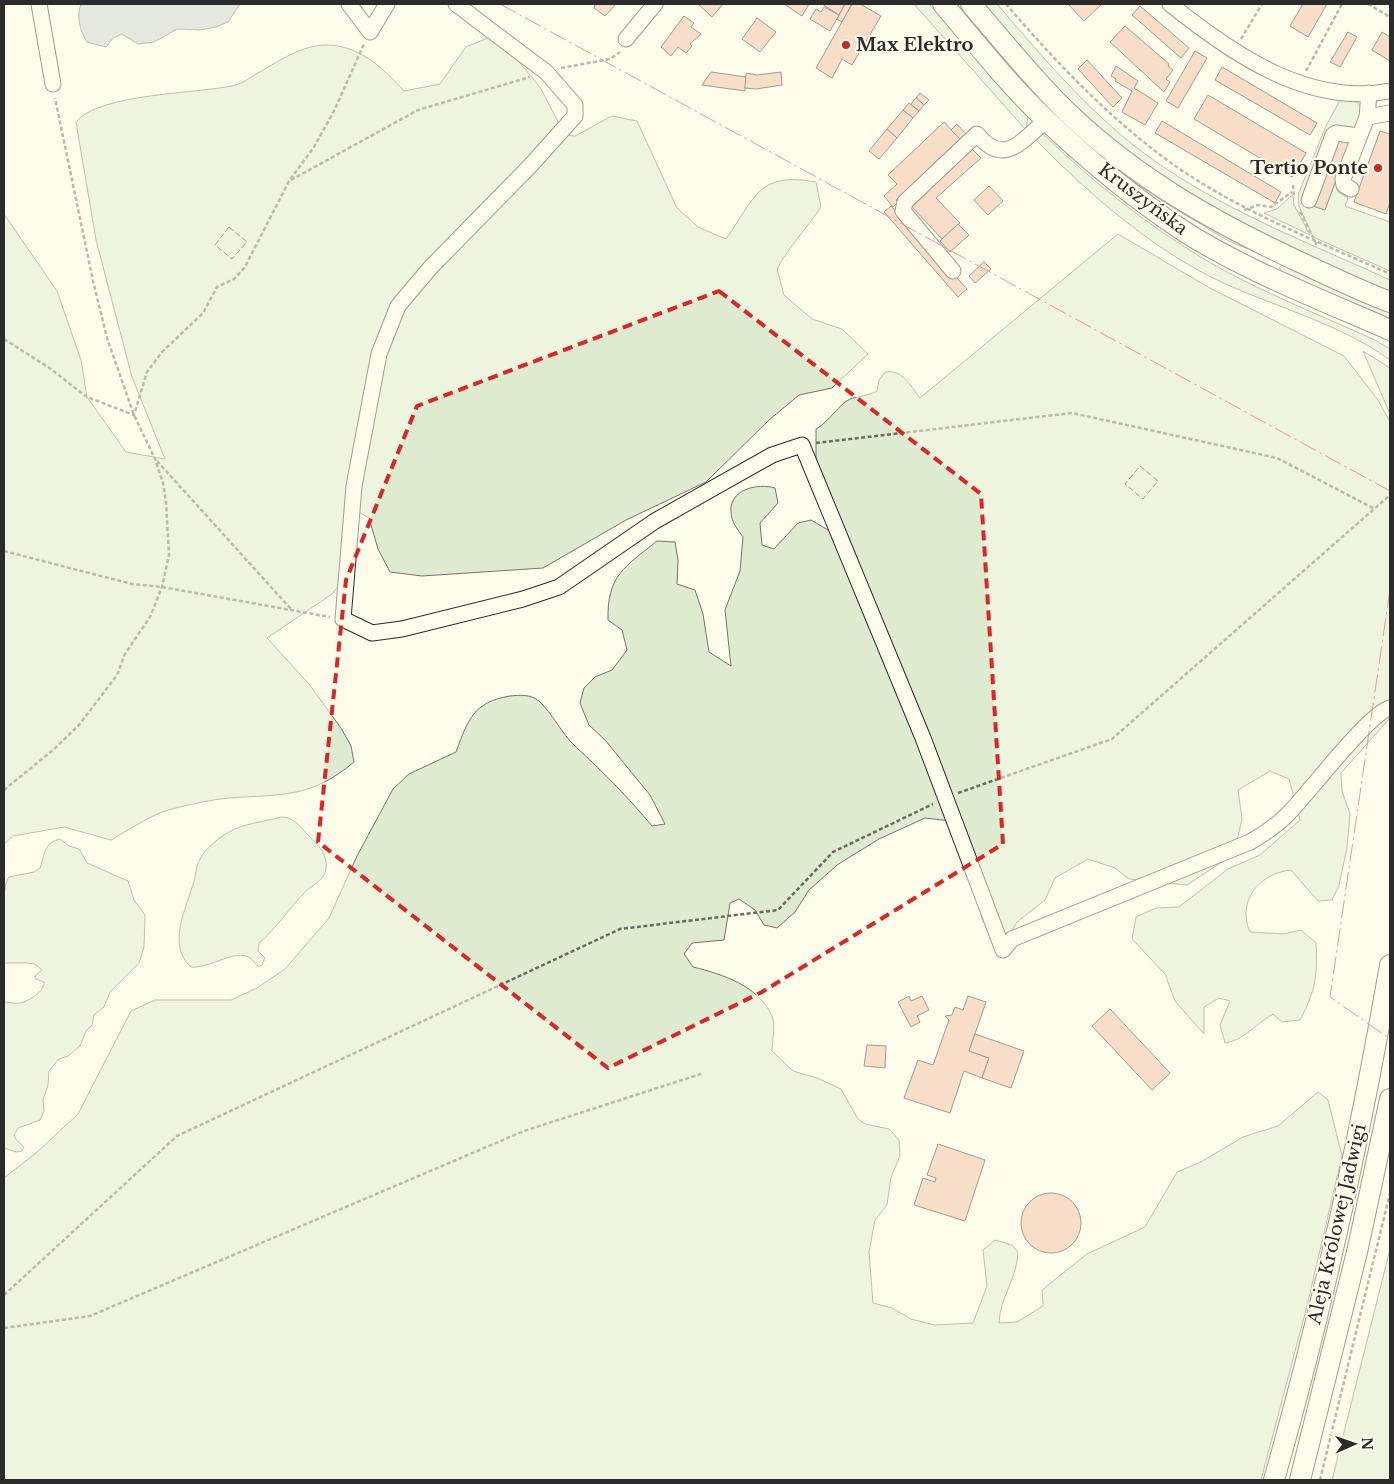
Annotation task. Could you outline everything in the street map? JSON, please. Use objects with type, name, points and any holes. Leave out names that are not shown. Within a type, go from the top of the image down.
[{"type":"main road","name":"Kruszyńska","points":[[943,4],[1012,85],[1046,120],[1098,166],[1183,230],[1241,262],[1390,330]]},
{"type":"main road","name":"Kruszyńska","points":[[971,4],[1029,72],[1067,112],[1106,146],[1151,181],[1218,223],[1390,302]]},
{"type":"main road","points":[[1366,320],[1390,341]]},
{"type":"main road","name":"Aleja Królowej Jadwigi","points":[[1274,1480],[1295,1406],[1331,1256],[1360,1127],[1390,965]]},
{"type":"main road","name":"Aleja Królowej Jadwigi","points":[[1300,1480],[1357,1252],[1390,1099]]},
{"type":"street","points":[[39,4],[53,84]]},
{"type":"street","points":[[349,4],[370,32],[387,4]]},
{"type":"street","points":[[456,4],[546,72],[574,105],[575,116],[531,165],[425,274],[398,306],[379,354],[354,486],[343,619],[372,633],[402,629],[523,599],[559,587],[655,521],[772,455],[802,445],[946,798],[1003,950],[1012,939],[1250,842],[1268,831],[1306,795],[1374,716],[1390,708]]},
{"type":"street","points":[[626,39],[656,4]]},
{"type":"street","points":[[1170,4],[1234,51],[1265,68],[1300,82],[1333,91],[1369,93],[1390,91]]},
{"type":"street","points":[[1351,189],[1344,185],[1343,179],[1367,116],[1369,93]]},
{"type":"street","points":[[1367,116],[1390,113]]},
{"type":"street","points":[[954,271],[903,211],[904,202],[977,134],[986,145],[1007,151],[1016,147],[1046,120]]},
{"type":"street","points":[[1301,204],[1333,135],[1336,133],[1359,136]]},
{"type":"path","points":[[1006,4],[1076,82],[1132,133],[1175,165],[1249,208],[1390,274]]},
{"type":"path","points":[[1234,51],[1262,4]]},
{"type":"path","points":[[1300,82],[1342,4]]},
{"type":"path","points":[[1368,4],[1390,17]]},
{"type":"path","points":[[134,415],[147,372],[162,352],[203,313],[217,287],[234,280],[245,267],[289,181],[314,146],[330,118],[370,32]]},
{"type":"path","points":[[289,181],[418,110],[574,64],[614,58],[626,39]]},
{"type":"path","points":[[4,790],[53,750],[79,725],[117,675],[126,654],[145,628],[162,587],[169,555],[166,502],[155,459],[134,415],[108,338],[93,281],[53,84]]},
{"type":"path","points":[[1293,185],[1293,190],[1301,204],[1313,239],[1317,245]]},
{"type":"path","points":[[1244,210],[1258,205],[1271,207],[1293,190]]},
{"type":"path","points":[[4,339],[48,367],[87,397],[134,415]]},
{"type":"path","points":[[802,445],[1072,412],[1277,458],[1375,509]]},
{"type":"path","points":[[155,459],[292,610]]},
{"type":"path","points":[[4,1295],[177,1136],[620,929],[778,910],[833,852],[946,798],[1112,739],[1390,496]]},
{"type":"path","points":[[4,551],[132,584],[162,587],[343,619]]},
{"type":"path","points":[[4,1328],[90,1316],[524,1131],[704,1073]]},
{"type":"path","points":[[1320,1480],[1390,1193]]},
{"type":"highlighted area","points":[[719,291],[981,494],[1003,844],[762,992],[608,1068],[318,842],[346,580],[417,406]]},
{"type":"green space","points":[[914,4],[929,4],[1028,117],[1026,130]]},
{"type":"green space","points":[[953,4],[960,4],[1044,100],[1250,249],[1224,238],[1163,201],[1128,177],[1097,152],[1037,97]]},
{"type":"green space","points":[[982,4],[997,4],[1083,99],[1114,129],[1145,154],[1177,176],[1246,215],[1390,280],[1390,293],[1318,262],[1245,226],[1210,207],[1143,164],[1078,108]]},
{"type":"green space","points":[[488,38],[509,50],[540,87],[565,135],[575,136],[612,116],[637,121],[677,208],[698,227],[726,239],[752,200],[770,184],[782,180],[816,182],[821,207],[777,269],[784,295],[812,319],[842,329],[868,354],[832,388],[799,395],[769,420],[706,482],[626,520],[543,568],[422,576],[390,572],[378,549],[369,518],[352,508],[348,576],[332,594],[267,638],[309,684],[341,728],[351,746],[354,762],[323,783],[309,789],[280,795],[214,800],[168,810],[111,840],[64,827],[13,836],[4,844],[4,214],[57,291],[81,360],[87,397],[126,452],[165,459],[132,377],[96,240],[76,122],[88,112],[105,105],[150,96],[236,85],[296,52],[322,45],[335,45],[358,52],[378,65],[404,91],[440,84],[466,47]]},
{"type":"green space","points":[[1340,100],[1357,102],[1362,109],[1357,125],[1353,128],[1313,206],[1325,210],[1337,178],[1338,192],[1348,198],[1345,206],[1390,222],[1390,271],[1313,237],[1299,206],[1298,195],[1326,126]]},
{"type":"green space","points":[[1043,134],[1082,170],[1164,234],[1209,262],[1249,283],[1375,340],[1390,349],[1390,360],[1346,334],[1228,285],[1181,260],[1135,229],[1093,194],[1033,137]]},
{"type":"green space","points":[[1293,196],[1294,205],[1310,235],[1264,213],[1277,209]]},
{"type":"green space","points":[[1118,234],[1208,287],[1344,356],[1378,400],[1390,422],[1390,718],[1341,773],[1342,791],[1350,814],[1347,848],[1339,885],[1332,900],[1318,901],[1291,870],[1280,872],[1261,883],[1254,890],[1246,910],[1246,921],[1250,932],[1284,934],[1301,930],[1316,943],[1316,974],[1309,1001],[1300,1020],[1282,1022],[1273,1014],[1238,1039],[1225,1043],[1220,1025],[1230,1001],[1219,998],[1204,1007],[1204,1034],[1175,1001],[1165,974],[1132,939],[1136,917],[1156,908],[1179,907],[1228,869],[1260,855],[1300,820],[1289,779],[1270,771],[1238,790],[1242,819],[1234,854],[1187,885],[1129,879],[1115,868],[1088,859],[1055,878],[1045,900],[1017,922],[1010,933],[998,933],[983,922],[966,860],[951,821],[925,818],[879,839],[837,865],[809,890],[795,912],[777,928],[764,925],[755,910],[739,899],[730,903],[724,940],[692,943],[684,954],[693,967],[716,973],[739,983],[758,997],[772,1016],[774,1028],[772,1051],[793,1071],[817,1078],[841,1089],[858,1119],[865,1124],[889,1129],[899,1140],[900,1156],[891,1177],[887,1205],[875,1220],[869,1252],[873,1303],[892,1308],[911,1319],[935,1325],[973,1323],[987,1286],[983,1250],[995,1240],[1012,1245],[1018,1252],[1015,1271],[1002,1305],[999,1323],[1017,1322],[1043,1306],[1042,1290],[1087,1254],[1145,1227],[1177,1172],[1199,1163],[1243,1137],[1278,1126],[1318,1092],[1328,1100],[1342,1156],[1307,1306],[1261,1480],[4,1480],[4,1178],[36,1153],[78,1114],[131,1011],[155,1000],[231,1000],[257,988],[285,969],[329,918],[357,856],[393,789],[409,774],[456,752],[464,731],[474,714],[488,703],[498,699],[521,695],[532,697],[539,701],[570,741],[615,785],[652,826],[665,824],[650,795],[605,740],[589,725],[580,703],[584,688],[595,677],[612,670],[627,650],[622,630],[608,620],[611,592],[620,573],[657,541],[675,542],[678,560],[677,584],[695,590],[703,614],[709,652],[731,666],[725,610],[740,571],[743,537],[731,516],[732,504],[735,498],[746,489],[753,487],[775,488],[778,503],[760,523],[762,545],[774,549],[798,523],[811,520],[840,537],[839,514],[816,460],[816,429],[846,401],[877,391],[879,380],[885,372],[897,373],[906,379],[920,398]]},
{"type":"green space","points":[[1283,264],[1390,310],[1390,321],[1283,272],[1279,268]]},
{"type":"green space","points":[[1363,351],[1390,368],[1390,414]]},
{"type":"green space","points":[[286,817],[297,823],[322,850],[326,863],[325,873],[259,943],[258,951],[265,958],[262,965],[259,967],[250,958],[237,955],[206,965],[191,967],[184,958],[180,948],[180,926],[202,856],[212,844],[228,832],[243,826]]},
{"type":"green space","points":[[60,839],[69,846],[79,849],[87,863],[128,881],[134,900],[145,915],[144,947],[139,963],[110,992],[104,1007],[94,1015],[92,1025],[86,1031],[80,1046],[68,1056],[59,1059],[49,1071],[48,1085],[43,1100],[44,1111],[40,1120],[18,1128],[14,1135],[17,1141],[24,1147],[22,1151],[16,1152],[4,1148],[4,1002],[18,1003],[28,1000],[42,989],[44,982],[36,979],[35,976],[42,970],[35,964],[4,963],[4,893],[9,877],[34,872],[40,868],[50,843]]},
{"type":"green space","points":[[1390,1249],[1390,1480],[1332,1480]]},
{"type":"shaded area","points":[[81,4],[240,4],[228,22],[216,27],[200,30],[177,29],[154,42],[138,44],[122,34],[113,38],[106,47],[87,42],[82,33],[80,23],[79,13]]},
{"type":"building","points":[[595,4],[616,4],[605,16],[594,8]]},
{"type":"building","points":[[698,4],[723,4],[712,17]]},
{"type":"building","points":[[784,4],[809,4],[802,16]]},
{"type":"building","points":[[822,4],[845,4],[839,15]]},
{"type":"building","points":[[845,4],[852,4],[842,22],[837,19]]},
{"type":"building","name":"Max Elektro","points":[[852,4],[860,4],[881,16],[852,65],[842,59],[832,78],[816,68]]},
{"type":"building","points":[[1068,4],[1102,4],[1084,21]]},
{"type":"building","points":[[1303,4],[1327,4],[1308,37],[1290,26]]},
{"type":"building","points":[[1140,6],[1189,48],[1181,58],[1132,15]]},
{"type":"building","points":[[824,7],[839,15],[830,31],[810,19],[816,9],[821,12]]},
{"type":"building","points":[[684,16],[694,23],[691,27],[701,34],[690,44],[692,46],[686,53],[678,47],[671,56],[661,47]]},
{"type":"building","points":[[757,18],[776,32],[760,52],[742,39]]},
{"type":"building","points":[[1125,26],[1169,64],[1168,66],[1173,70],[1166,79],[1170,82],[1164,92],[1110,42]]},
{"type":"building","points":[[1348,32],[1357,37],[1340,67],[1330,62]]},
{"type":"building","points":[[1382,32],[1390,37],[1390,61],[1372,50]]},
{"type":"building","points":[[1195,51],[1207,58],[1178,108],[1166,101]]},
{"type":"building","points":[[1087,60],[1122,98],[1113,107],[1078,69]]},
{"type":"building","points":[[1116,66],[1138,81],[1134,88],[1158,103],[1145,125],[1122,112],[1132,91],[1115,81],[1116,79],[1111,76]]},
{"type":"building","points":[[1222,67],[1317,123],[1310,135],[1215,80]]},
{"type":"building","points":[[711,72],[746,77],[745,91],[702,85]]},
{"type":"building","points":[[781,72],[782,85],[756,89],[745,88],[746,73],[757,75]]},
{"type":"building","points":[[920,93],[929,100],[924,105],[916,98]]},
{"type":"building","points":[[1208,95],[1306,153],[1292,177],[1194,119]]},
{"type":"building","points":[[916,98],[924,105],[919,111],[911,104]]},
{"type":"building","points":[[909,103],[919,111],[913,118],[903,110]]},
{"type":"building","points":[[903,110],[913,118],[897,138],[887,129]]},
{"type":"building","points":[[1162,121],[1281,192],[1275,203],[1155,133]]},
{"type":"building","points":[[944,122],[960,139],[896,200],[898,202],[893,207],[884,196],[897,184],[888,175]]},
{"type":"building","points":[[957,124],[966,134],[960,139],[951,130]]},
{"type":"building","points":[[887,129],[897,138],[879,159],[869,151]]},
{"type":"building","name":"Tertio Ponte","points":[[1380,131],[1390,134],[1390,202],[1386,214],[1354,202]]},
{"type":"building","points":[[1338,138],[1350,142],[1325,210],[1313,206]]},
{"type":"building","points":[[972,149],[981,158],[936,198],[960,223],[942,239],[912,207]]},
{"type":"building","points":[[989,186],[1003,201],[988,215],[974,200]]},
{"type":"building","points":[[891,206],[967,289],[958,297],[884,212]]},
{"type":"building","points":[[958,224],[969,235],[950,252],[940,241]]},
{"type":"building","points":[[984,262],[991,269],[975,283],[969,276]]},
{"type":"building","points":[[909,996],[911,1001],[922,996],[929,1010],[917,1016],[920,1022],[911,1027],[898,1002]]},
{"type":"building","points":[[968,996],[986,1002],[969,1051],[989,1058],[982,1078],[964,1071],[950,1113],[904,1098],[918,1060],[933,1065],[949,1020],[945,1016],[952,1015],[955,1007],[963,1010]]},
{"type":"building","points":[[1110,1009],[1170,1073],[1152,1090],[1092,1026]]},
{"type":"building","points":[[975,1034],[1024,1051],[1011,1088],[982,1078],[989,1058],[969,1051]]},
{"type":"building","points":[[867,1045],[886,1046],[885,1068],[864,1066]]},
{"type":"building","points":[[938,1144],[985,1160],[965,1221],[914,1205],[923,1178],[935,1182],[936,1178],[927,1175]]},
{"type":"building","points":[[1051,1193],[1068,1198],[1076,1206],[1081,1223],[1076,1240],[1068,1248],[1051,1253],[1034,1248],[1026,1240],[1021,1223],[1026,1206],[1034,1198]]},
{"type":"fence","points":[[229,227],[247,242],[232,259],[215,245],[229,227]]},
{"type":"fence","points":[[1140,466],[1158,481],[1143,499],[1125,484],[1140,466]]},
{"type":"power","points":[[500,4],[1390,491]]},
{"type":"power","points":[[1390,590],[1330,997],[1390,1039]]},
{"type":"place","name":"Max Elektro","points":[[846,45]]},
{"type":"place","name":"Tertio Ponte","points":[[1378,168]]}]
